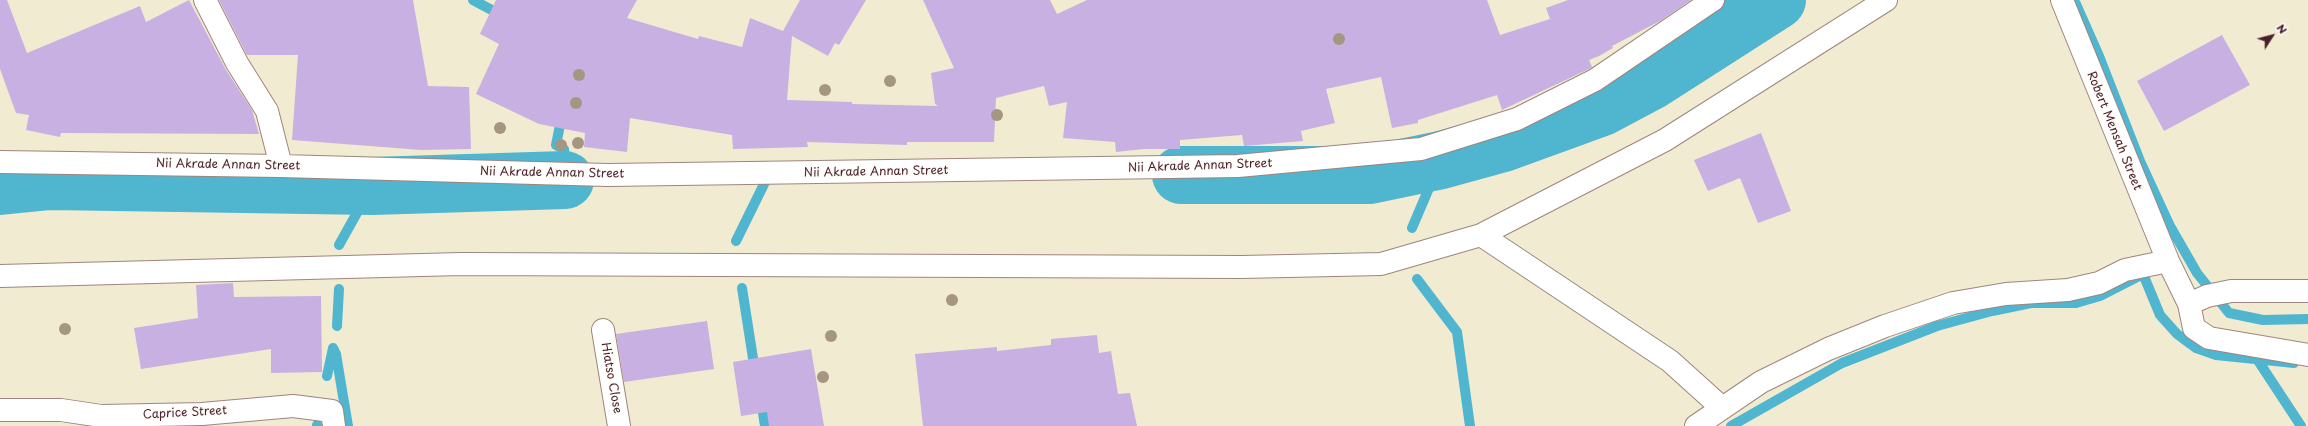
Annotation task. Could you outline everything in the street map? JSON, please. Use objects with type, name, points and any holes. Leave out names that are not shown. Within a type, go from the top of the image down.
[{"type":"street","points":[[205,0],[238,63],[267,111],[281,166]]},
{"type":"street","name":"Nii Akrade Annan Street","points":[[0,162],[281,166],[608,175],[1069,170],[1238,166],[1421,149],[1517,119],[1588,83],[1713,0]]},
{"type":"street","points":[[0,276],[461,264],[1226,267],[1381,264],[1481,235],[1665,140],[1886,0]]},
{"type":"street","name":"Robert Mensah Street","points":[[2062,0],[2168,261],[2189,304],[2194,328],[2209,338],[2308,355]]},
{"type":"street","points":[[1481,235],[1670,362],[1721,407]]},
{"type":"street","points":[[1696,426],[1721,407],[1761,382],[1828,349],[1885,326],[1953,303],[2006,294],[2068,290],[2099,283],[2125,270],[2168,261]]},
{"type":"street","points":[[2189,304],[2207,296],[2231,291],[2308,291]]},
{"type":"street","name":"Hiatso Close","points":[[602,330],[619,426]]},
{"type":"street","name":"Caprice Street","points":[[0,410],[61,410],[101,416],[202,414],[293,406],[332,412],[334,426]]},
{"type":"building","points":[[0,0],[7,0],[27,53],[140,6],[146,22],[189,0],[226,70],[252,110],[259,134],[61,133],[60,137],[26,130],[29,115],[16,113],[0,69]]},
{"type":"building","points":[[219,0],[413,0],[428,86],[469,87],[471,149],[421,150],[292,140],[298,55],[247,55]]},
{"type":"building","points":[[496,0],[637,0],[627,18],[698,39],[699,36],[742,47],[750,18],[783,31],[800,0],[866,0],[839,45],[835,43],[828,56],[792,36],[787,100],[852,102],[852,104],[938,106],[935,104],[931,73],[954,68],[923,0],[1050,0],[1057,14],[1087,0],[1487,0],[1500,35],[1550,19],[1546,8],[1568,0],[1691,0],[1660,21],[1612,46],[1613,48],[1599,56],[1589,60],[1592,67],[1589,69],[1502,110],[1497,95],[1418,120],[1418,123],[1392,128],[1381,77],[1326,89],[1335,123],[1301,131],[1303,141],[1244,146],[1242,135],[1180,140],[1180,149],[1144,149],[1116,152],[1115,142],[1063,138],[1067,102],[1049,106],[1044,86],[996,98],[994,142],[907,142],[907,145],[807,142],[808,147],[733,149],[732,135],[630,118],[627,152],[584,147],[585,133],[539,124],[476,94],[499,44],[480,34]]},
{"type":"building","points":[[2222,35],[2250,85],[2164,131],[2137,81]]},
{"type":"building","points":[[1761,133],[1791,211],[1758,223],[1740,178],[1708,191],[1694,160]]},
{"type":"building","points":[[233,283],[234,297],[321,296],[322,372],[271,373],[271,349],[141,369],[134,328],[198,318],[196,285]]},
{"type":"building","points":[[707,321],[714,369],[624,382],[616,334]]},
{"type":"building","points":[[1097,335],[1099,353],[1111,351],[1118,394],[1130,393],[1137,426],[923,426],[915,354],[997,347],[997,351],[1051,345],[1051,339]]},
{"type":"building","points":[[811,349],[824,426],[769,426],[767,412],[741,416],[733,362]]},
{"type":"waterway","points":[[473,0],[503,16]]},
{"type":"waterway","points":[[1181,175],[1369,175],[1441,160],[1503,143],[1602,107],[1649,82],[1777,0]]},
{"type":"waterway","points":[[2076,4],[2099,56],[2140,161],[2170,226],[2197,273],[2229,313],[2263,320],[2308,319]]},
{"type":"waterway","points":[[562,115],[556,145],[564,149],[567,185],[581,183]]},
{"type":"waterway","points":[[1412,228],[1441,160]]},
{"type":"waterway","points":[[736,241],[768,176]]},
{"type":"waterway","points":[[0,186],[50,181],[372,186],[565,180]]},
{"type":"waterway","points":[[339,245],[372,186]]},
{"type":"waterway","points":[[1731,426],[1842,363],[1937,326],[1992,311],[2031,303],[2076,303],[2100,296],[2143,274],[2160,315],[2177,334],[2196,348],[2216,355],[2294,363]]},
{"type":"waterway","points":[[1417,279],[1457,332],[1470,426]]},
{"type":"waterway","points":[[742,288],[755,371]]},
{"type":"waterway","points":[[337,326],[339,289]]},
{"type":"waterway","points":[[333,348],[336,354],[348,426]]},
{"type":"waterway","points":[[327,376],[333,348]]},
{"type":"waterway","points":[[2257,359],[2301,426]]},
{"type":"waterway","points":[[761,400],[765,426]]}]
